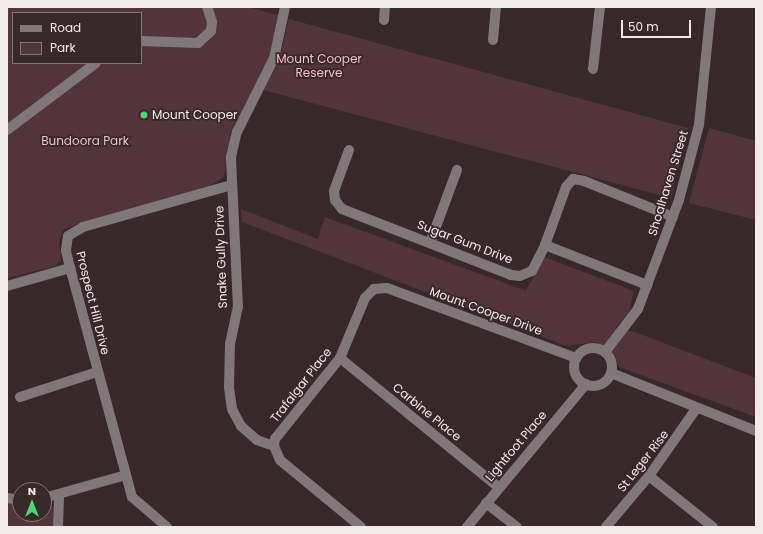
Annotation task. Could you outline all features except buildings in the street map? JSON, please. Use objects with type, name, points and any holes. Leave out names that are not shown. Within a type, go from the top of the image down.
[{"type":"street","points":[[142,41],[198,42],[211,31],[212,22],[207,7]]},
{"type":"street","name":"Snake Gully Drive","points":[[274,446],[256,440],[241,426],[232,409],[228,387],[230,344],[238,307],[231,185],[231,158],[237,132],[274,58],[285,7]]},
{"type":"street","points":[[384,20],[385,7]]},
{"type":"street","points":[[493,40],[496,7]]},
{"type":"street","points":[[593,68],[600,7]]},
{"type":"street","name":"Shoalhaven Street","points":[[606,352],[638,309],[673,216],[699,125],[711,7]]},
{"type":"street","points":[[7,130],[95,64]]},
{"type":"street","name":"Sugar Gum Drive","points":[[349,150],[334,192],[339,206],[430,243],[520,276],[532,271],[545,245],[566,187],[573,179],[584,181],[673,216]]},
{"type":"street","points":[[430,243],[457,170]]},
{"type":"street","name":"Prospect Hill Drive","points":[[167,527],[137,504],[126,475],[70,268],[66,250],[68,236],[83,227],[231,185]]},
{"type":"street","points":[[545,245],[647,285]]},
{"type":"street","points":[[7,286],[70,268]]},
{"type":"street","name":"Trafalgar Place","points":[[274,446],[277,437],[340,358],[365,298],[374,289],[387,288]]},
{"type":"street","name":"Mount Cooper Drive","points":[[387,288],[576,358]]},
{"type":"street","points":[[589,348],[606,352],[611,361],[611,373],[602,383],[586,384],[575,370],[576,358],[589,348]]},
{"type":"street","name":"Carbine Place","points":[[340,358],[498,486]]},
{"type":"street","points":[[20,397],[97,372]]},
{"type":"street","points":[[611,373],[696,409],[756,431]]},
{"type":"street","name":"Lightfoot Place","points":[[467,527],[498,486],[586,384]]},
{"type":"street","name":"St Leger Rise","points":[[606,527],[649,476],[696,409]]},
{"type":"street","points":[[274,446],[280,460],[360,527]]},
{"type":"street","points":[[52,497],[126,475]]},
{"type":"street","points":[[649,476],[713,527]]},
{"type":"street","points":[[58,527],[59,496]]},
{"type":"street","points":[[486,503],[517,527]]},
{"type":"green space","name":"Bundoora Park","points":[[7,7],[248,7],[281,16],[268,62],[231,131],[224,177],[206,188],[75,225],[62,231],[59,243],[61,261],[55,266],[7,278]]},
{"type":"green space","name":"Mount Cooper Reserve","points":[[289,19],[688,128],[671,198],[263,90],[278,63]]},
{"type":"green space","points":[[709,128],[756,141],[756,220],[689,203]]},
{"type":"green space","points":[[241,209],[318,239],[325,217],[526,291],[544,257],[634,291],[629,312],[615,328],[635,332],[756,378],[756,417],[619,367],[615,356],[596,342],[567,346],[242,222]]},
{"type":"green space","points":[[7,502],[12,503],[12,522],[52,522],[52,506],[53,507],[53,527],[7,527]]},
{"type":"place","name":"Mount Cooper","points":[[144,115]]}]
